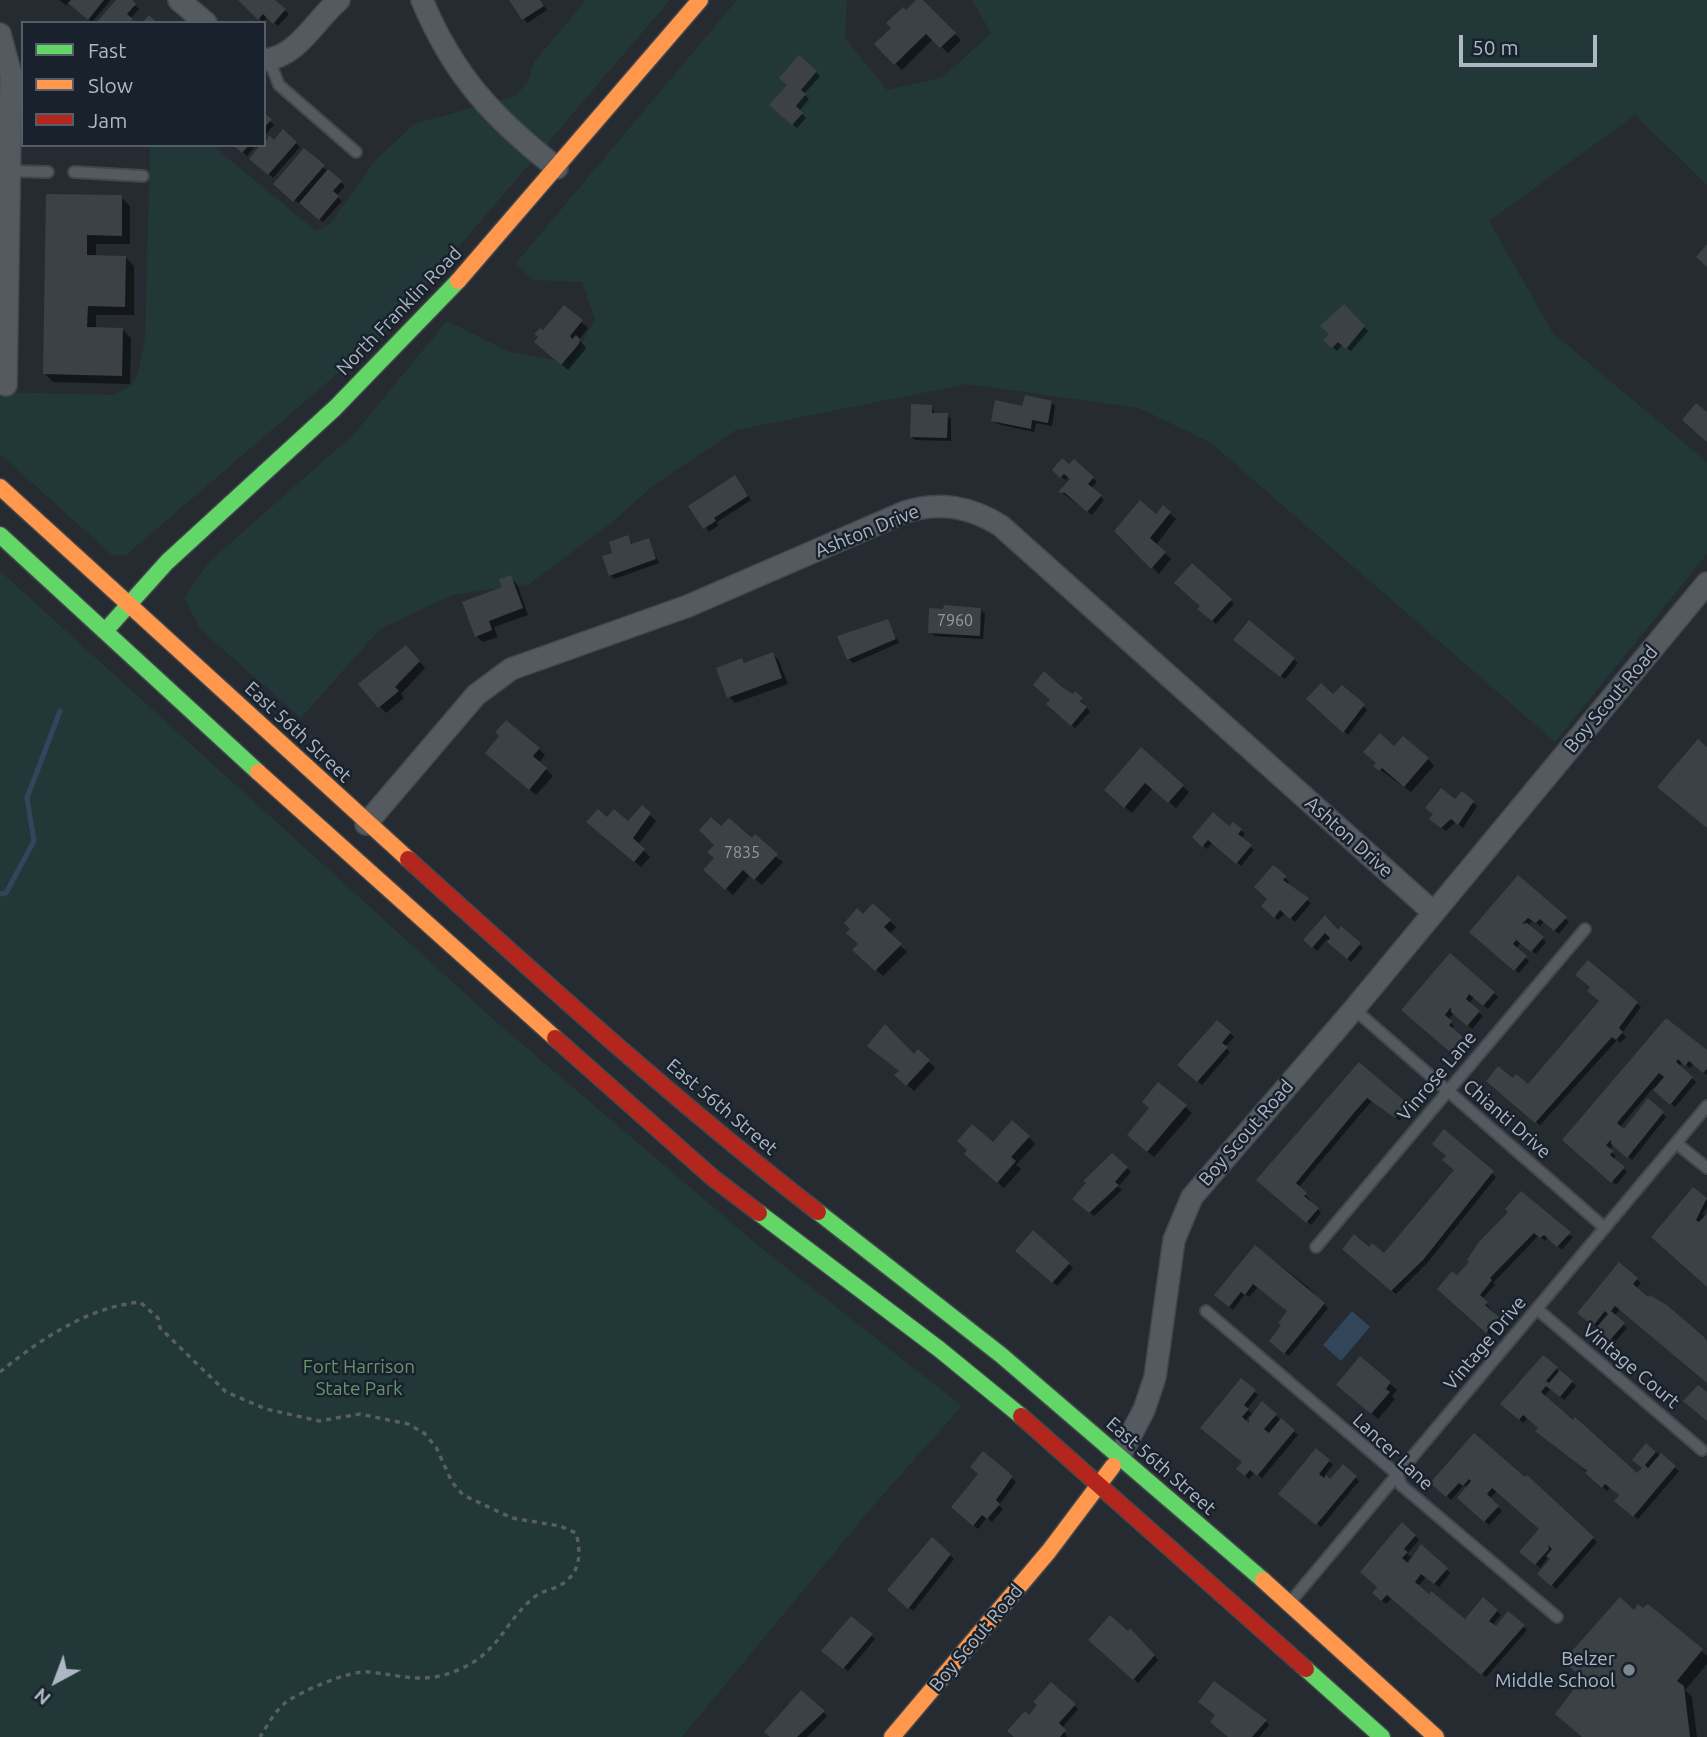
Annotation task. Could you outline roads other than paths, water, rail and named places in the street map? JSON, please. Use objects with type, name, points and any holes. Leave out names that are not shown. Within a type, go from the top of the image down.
[{"type":"main road","name":"North Franklin Road","points":[[106,630],[129,601],[181,548],[366,378],[474,264],[700,0]]},
{"type":"main road","name":"East 56th Street","points":[[0,487],[129,601],[366,824],[729,1143],[955,1316],[1290,1603],[1436,1737]]},
{"type":"main road","points":[[0,535],[374,878],[713,1178],[939,1349],[1044,1436],[1382,1737]]},
{"type":"main road","name":"Boy Scout Road","points":[[892,1737],[1099,1487],[1119,1457]]},
{"type":"street","points":[[179,0],[204,21]]},
{"type":"street","points":[[267,60],[293,49],[339,0]]},
{"type":"street","points":[[422,0],[441,41],[474,91],[512,133],[557,168]]},
{"type":"street","points":[[0,34],[11,75],[6,168],[6,385]]},
{"type":"street","name":"Ashton Drive","points":[[366,824],[476,695],[517,666],[699,601],[905,512],[932,506],[950,507],[968,510],[1001,526],[1433,912]]},
{"type":"street","name":"Boy Scout Road","points":[[1119,1457],[1144,1410],[1155,1377],[1174,1240],[1186,1208],[1207,1177],[1354,1009],[1707,583]]},
{"type":"lane","points":[[267,60],[279,85],[356,152]]},
{"type":"lane","points":[[6,168],[48,172]]},
{"type":"lane","points":[[74,172],[143,176]]},
{"type":"lane","name":"Vinrose Lane","points":[[1315,1247],[1585,929]]},
{"type":"lane","name":"Chianti Drive","points":[[1354,1009],[1605,1228]]},
{"type":"lane","name":"Vintage Drive","points":[[1290,1603],[1707,1106]]},
{"type":"lane","points":[[1676,1143],[1707,1168]]},
{"type":"lane","name":"Vintage Court","points":[[1537,1309],[1702,1450]]},
{"type":"lane","name":"Lancer Lane","points":[[1206,1311],[1398,1475],[1401,1485],[1556,1617]]},
{"type":"water","points":[[1352,1311],[1370,1327],[1341,1361],[1323,1345]]},
{"type":"waterway","points":[[0,894],[6,893],[34,841],[27,798],[60,711]]},
{"type":"place","name":"Belzer Middle School","points":[[1629,1670]]},
{"type":"park label","name":"Fort Harrison State Park","points":[[359,1378]]}]
